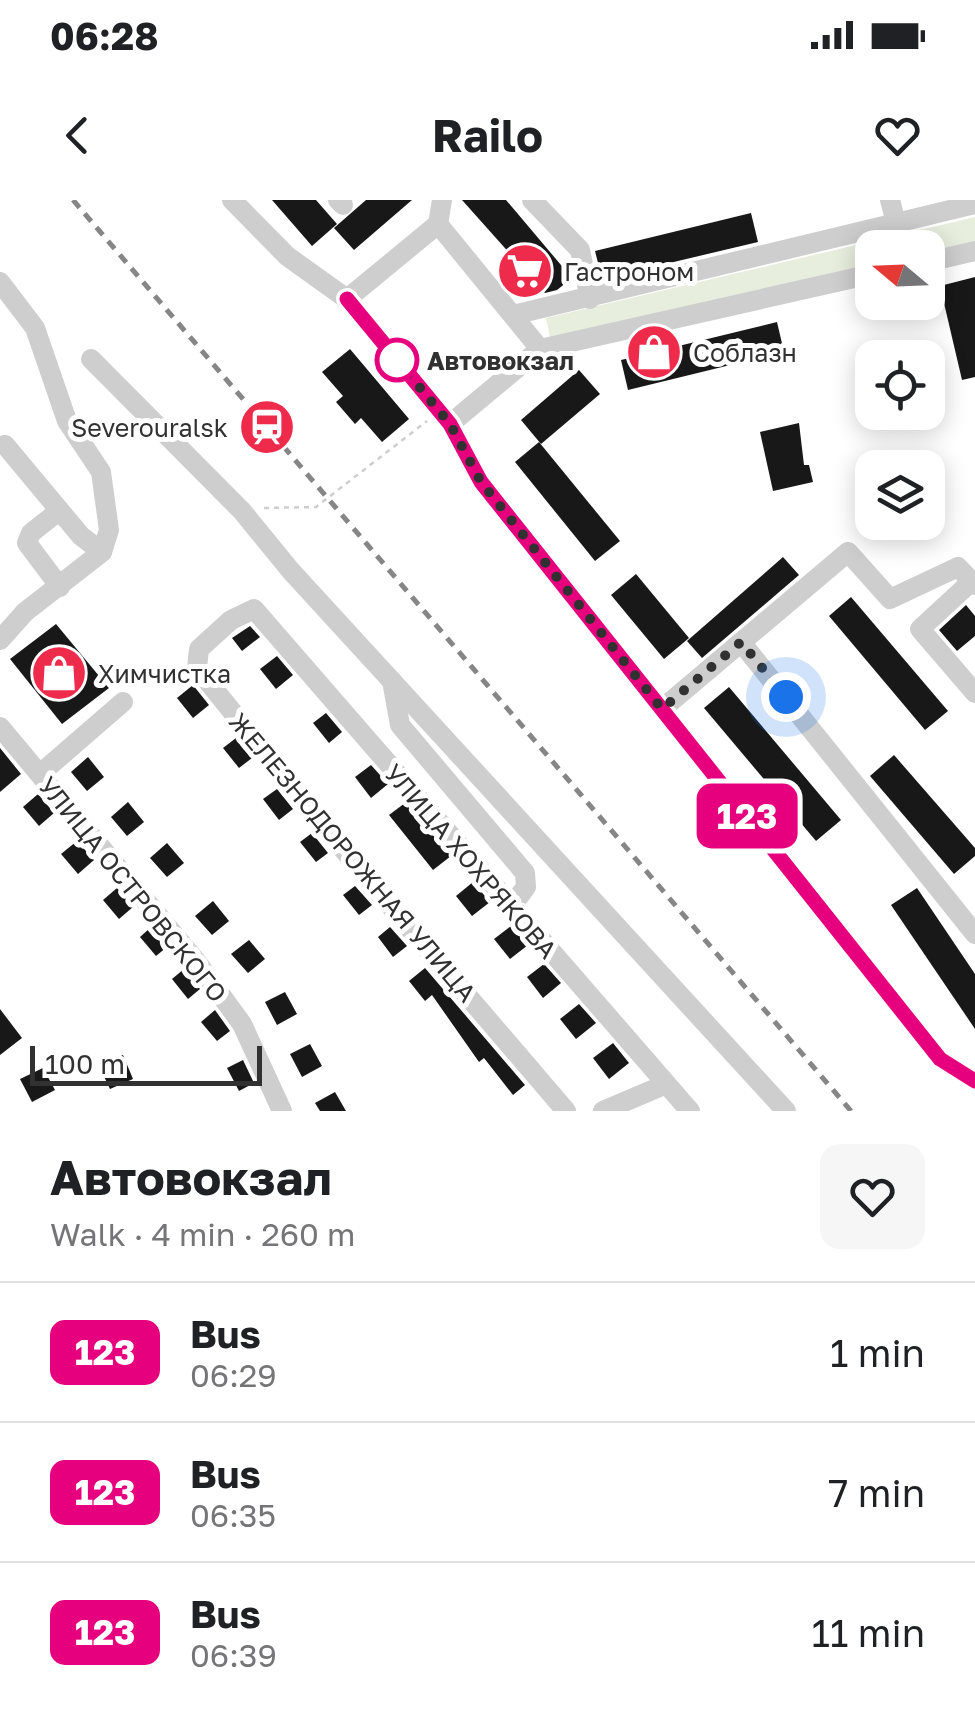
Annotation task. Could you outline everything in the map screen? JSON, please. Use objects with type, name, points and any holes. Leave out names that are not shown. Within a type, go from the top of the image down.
[{"type":"street","points":[[232,200],[287,256],[347,299],[445,417],[481,482],[940,1059],[975,1081]]},
{"type":"street","points":[[347,299],[438,224],[442,200]]},
{"type":"street","points":[[532,200],[580,250],[590,299]]},
{"type":"street","points":[[890,200],[896,224]]},
{"type":"street","points":[[513,316],[975,204]]},
{"type":"street","points":[[438,224],[540,349]]},
{"type":"street","points":[[945,258],[975,251]]},
{"type":"street","points":[[445,417],[540,349],[855,278]]},
{"type":"street","points":[[0,282],[34,328],[66,421],[101,472],[109,530],[102,552],[25,612],[0,640]]},
{"type":"street","points":[[91,358],[242,510],[786,1111]]},
{"type":"street","points":[[5,445],[59,510],[102,552]]},
{"type":"street","points":[[59,510],[27,542],[60,587]]},
{"type":"street","points":[[662,709],[848,552],[890,599],[958,566],[974,583],[920,629],[975,694]]},
{"type":"street","name":"УЛИЦА ХОХРЯКОВА","points":[[254,609],[690,1111]]},
{"type":"street","name":"ЖЕЛЕЗНОДОРОЖНАЯ УЛИЦА","points":[[254,609],[230,620],[199,649],[197,668],[364,875],[566,1111]]},
{"type":"street","points":[[741,642],[975,934]]},
{"type":"street","points":[[392,680],[400,725],[525,873],[526,887],[511,907]]},
{"type":"street","points":[[40,774],[123,702]]},
{"type":"street","name":"УЛИЦА ОСТРОВСКОГО","points":[[0,727],[196,961],[242,1024],[282,1111]]},
{"type":"street","points":[[603,1111],[664,1085]]},
{"type":"path","points":[[242,510],[316,507],[445,417]]},
{"type":"green space","points":[[975,217],[975,241],[945,248],[945,230],[920,230]]},
{"type":"green space","points":[[855,245],[855,268],[550,337],[546,318]]},
{"type":"building","points":[[272,200],[316,200],[337,224],[312,246]]},
{"type":"building","points":[[366,200],[412,200],[354,250],[334,228]]},
{"type":"building","points":[[462,200],[506,200],[572,278],[557,290],[545,293]]},
{"type":"building","points":[[751,213],[758,242],[602,279],[595,251]]},
{"type":"building","points":[[975,277],[975,377],[962,380],[945,307],[945,285]]},
{"type":"building","points":[[777,322],[784,352],[628,390],[621,360]]},
{"type":"building","name":"Автовокзал","points":[[350,349],[409,419],[382,442],[361,418],[355,424],[336,402],[343,396],[322,372]]},
{"type":"building","points":[[579,370],[600,394],[541,444],[521,420]]},
{"type":"building","points":[[799,423],[804,465],[809,465],[813,482],[773,491],[760,432]]},
{"type":"building","points":[[539,442],[620,541],[595,561],[515,462]]},
{"type":"building","points":[[783,557],[799,575],[702,658],[687,641]]},
{"type":"building","points":[[636,574],[689,638],[664,659],[611,595]]},
{"type":"building","points":[[851,597],[948,711],[925,730],[829,616]]},
{"type":"building","points":[[966,605],[975,616],[975,636],[957,651],[939,630]]},
{"type":"building","name":"Химчистка","points":[[56,624],[109,688],[62,724],[10,659]]},
{"type":"building","points":[[250,626],[260,637],[242,651],[232,638]]},
{"type":"building","points":[[277,656],[293,675],[276,689],[260,669]]},
{"type":"building","points":[[193,685],[209,705],[193,718],[177,698]]},
{"type":"building","points":[[729,687],[841,820],[816,841],[704,708]]},
{"type":"building","points":[[326,713],[342,732],[329,743],[313,723]]},
{"type":"building","points":[[236,738],[252,758],[239,768],[223,748]]},
{"type":"building","points":[[0,748],[21,774],[0,792]]},
{"type":"building","points":[[894,755],[975,848],[975,856],[954,874],[870,776]]},
{"type":"building","points":[[88,757],[104,777],[87,791],[71,772]]},
{"type":"building","points":[[371,765],[388,784],[371,798],[355,777]]},
{"type":"building","points":[[277,789],[293,809],[279,820],[263,799]]},
{"type":"building","points":[[38,794],[54,813],[39,826],[23,807]]},
{"type":"building","points":[[128,802],[144,822],[127,836],[111,817]]},
{"type":"building","points":[[405,803],[451,856],[433,870],[389,815]]},
{"type":"building","points":[[312,833],[328,853],[316,862],[300,842]]},
{"type":"building","points":[[77,841],[94,860],[78,874],[61,854]]},
{"type":"building","points":[[167,843],[184,863],[167,877],[150,858]]},
{"type":"building","points":[[473,882],[490,902],[472,916],[456,896]]},
{"type":"building","points":[[355,886],[372,905],[359,915],[343,895]]},
{"type":"building","points":[[117,888],[133,907],[119,919],[103,900]]},
{"type":"building","points":[[917,888],[975,974],[975,1029],[891,905]]},
{"type":"building","points":[[213,901],[229,921],[212,935],[195,916]]},
{"type":"building","points":[[511,926],[528,945],[510,959],[494,939]]},
{"type":"building","points":[[390,927],[407,946],[393,957],[378,937]]},
{"type":"building","points":[[150,928],[167,947],[156,956],[140,937]]},
{"type":"building","points":[[249,940],[265,959],[248,973],[231,954]]},
{"type":"building","points":[[544,964],[561,983],[543,998],[527,977]]},
{"type":"building","points":[[425,968],[525,1085],[513,1095],[484,1058],[479,1062],[432,995],[425,1001],[409,981]]},
{"type":"building","points":[[184,969],[200,989],[188,999],[172,979]]},
{"type":"building","points":[[285,992],[297,1014],[277,1025],[265,1002]]},
{"type":"building","points":[[579,1004],[596,1023],[576,1039],[560,1019]]},
{"type":"building","points":[[0,1009],[22,1038],[0,1055]]},
{"type":"building","points":[[215,1010],[230,1031],[217,1041],[201,1022]]},
{"type":"building","points":[[613,1043],[629,1063],[609,1079],[593,1058]]},
{"type":"building","points":[[310,1044],[322,1066],[302,1077],[290,1054]]},
{"type":"building","points":[[123,1055],[133,1079],[110,1089],[99,1066]]},
{"type":"building","points":[[243,1060],[254,1083],[239,1091],[227,1068]]},
{"type":"building","points":[[43,1068],[55,1090],[32,1102],[20,1079]]},
{"type":"building","points":[[335,1092],[346,1111],[320,1111],[315,1103]]},
{"type":"railway","points":[[73,200],[851,1111]]},
{"type":"bus line","name":"123","points":[[347,299],[450,424],[481,482],[940,1059],[975,1081]]},
{"type":"place","name":"Гастроном","points":[[525,271]]},
{"type":"place","name":"Соблазн","points":[[654,352]]},
{"type":"place","name":"Автовокзал","points":[[397,360]]},
{"type":"place","name":"Severouralsk","points":[[267,427]]},
{"type":"place","name":"Химчистка","points":[[59,673]]},
{"type":"route","points":[[397,360],[450,424],[481,482],[662,709],[741,642],[786,697]]}]
